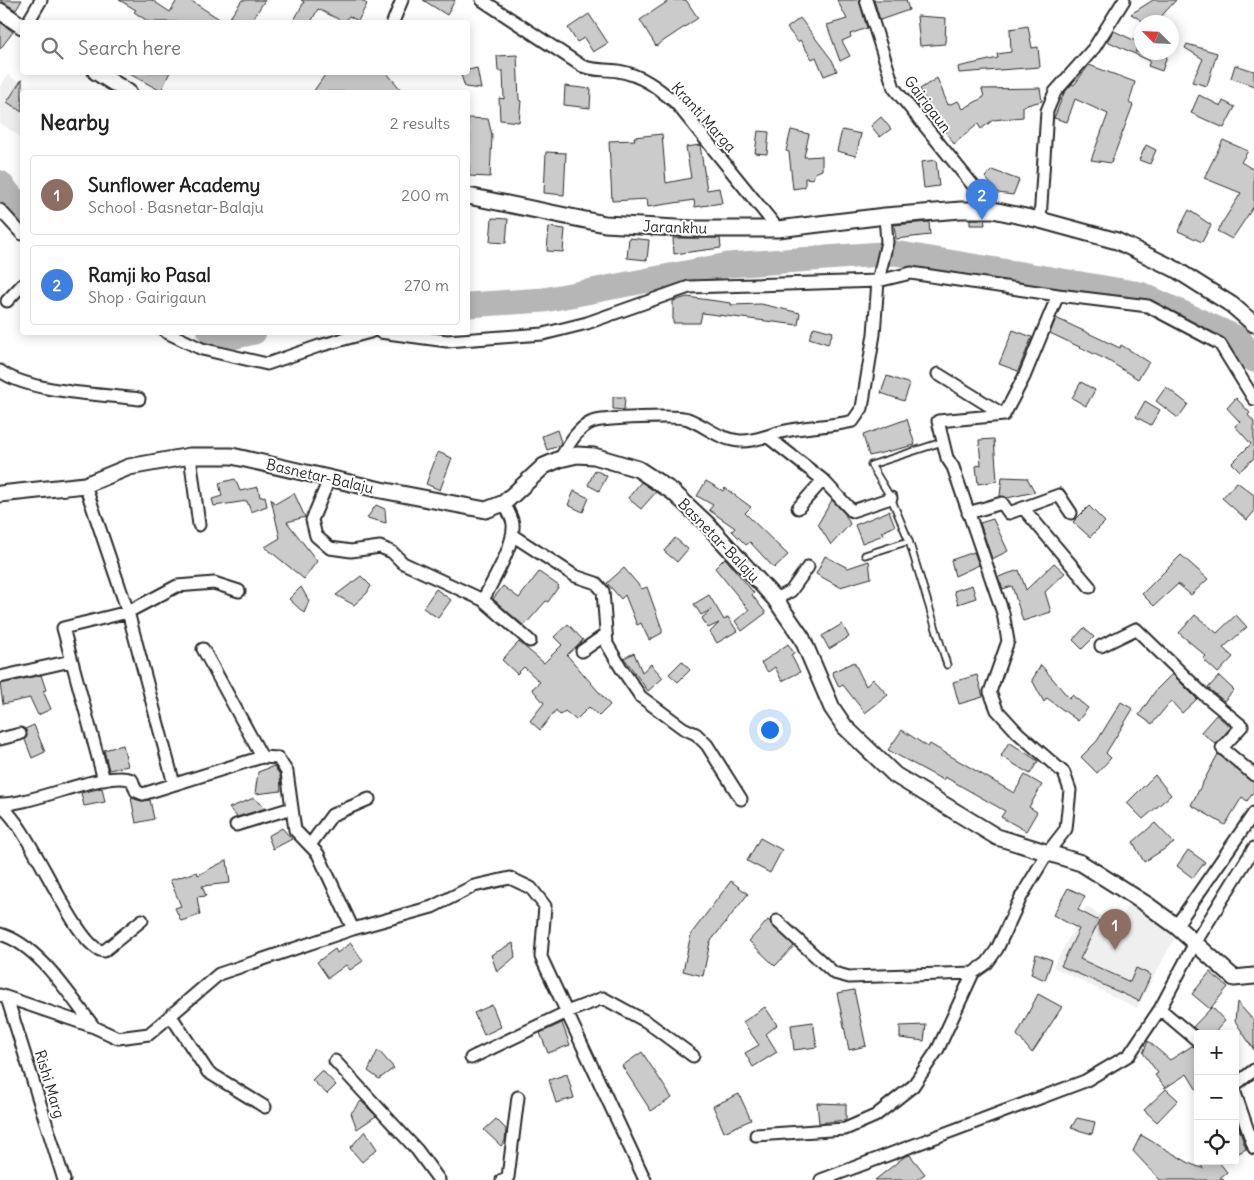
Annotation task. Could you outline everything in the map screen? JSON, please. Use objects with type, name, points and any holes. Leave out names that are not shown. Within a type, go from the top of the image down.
[{"type":"street","points":[[29,20],[41,0]]},
{"type":"street","points":[[394,20],[402,0]]},
{"type":"street","name":"Kranti Marga","points":[[482,0],[582,66],[600,71],[616,71],[632,75],[657,87],[676,103],[778,229]]},
{"type":"street","name":"Gairigaun","points":[[866,0],[894,88],[993,210]]},
{"type":"street","points":[[1040,220],[1047,110],[1056,92],[1094,48],[1124,0]]},
{"type":"street","points":[[0,10],[20,25]]},
{"type":"street","points":[[101,75],[125,90]]},
{"type":"street","name":"Jarankhu","points":[[470,196],[605,224],[694,229],[778,229],[884,216],[993,210],[1040,220],[1117,241],[1176,269],[1232,306],[1254,324]]},
{"type":"street","points":[[0,210],[20,232]]},
{"type":"street","points":[[560,459],[575,436],[592,422],[632,418],[686,418],[717,435],[741,442],[768,437],[782,432],[853,421],[862,408],[874,334],[878,281],[887,242],[884,216]]},
{"type":"street","points":[[402,335],[447,341],[543,334],[587,323],[689,287],[878,281],[911,273],[1058,295],[1148,306],[1220,344],[1254,399]]},
{"type":"street","points":[[8,301],[20,287]]},
{"type":"street","points":[[1004,415],[1024,377],[1058,295]]},
{"type":"street","points":[[173,335],[202,348],[267,364],[319,346],[359,335]]},
{"type":"street","points":[[0,371],[12,379],[43,387],[139,399]]},
{"type":"street","points":[[938,374],[1004,415]]},
{"type":"street","points":[[756,1135],[845,1130],[875,1116],[913,1086],[938,1049],[973,973],[987,963],[997,949],[1021,897],[1048,852],[1066,829],[1070,790],[1064,773],[1018,733],[996,710],[990,692],[1008,641],[1003,613],[942,442],[938,421],[1004,415]]},
{"type":"street","points":[[768,437],[823,480],[852,511],[891,498]]},
{"type":"street","name":"Basnetar-Balaju","points":[[0,494],[85,485],[129,467],[190,456],[232,456],[476,510],[486,510],[504,503],[544,466],[560,459],[577,455],[594,456],[638,469],[673,492],[707,524],[775,599],[802,638],[832,708],[844,727],[895,776],[997,837],[1081,863],[1146,904],[1176,926],[1234,978],[1254,976]]},
{"type":"street","points":[[190,456],[199,525]]},
{"type":"street","points":[[330,477],[312,520],[316,536],[330,548],[351,551],[380,547],[392,552],[403,563],[483,600],[530,641]]},
{"type":"street","points":[[798,508],[823,480]]},
{"type":"street","points":[[85,485],[128,612],[174,784]]},
{"type":"street","points":[[968,513],[1002,504],[1009,513],[1059,495],[1071,513]]},
{"type":"street","points":[[483,600],[512,535],[513,524],[504,503]]},
{"type":"street","points":[[1024,509],[1090,586]]},
{"type":"street","points":[[512,535],[575,576],[596,583],[603,591],[607,617],[605,635],[607,644],[640,697],[682,728],[696,734],[707,746],[741,799]]},
{"type":"street","points":[[775,599],[791,591],[808,567]]},
{"type":"street","points":[[104,780],[62,628],[128,612],[177,586],[214,583],[239,592]]},
{"type":"street","points":[[1101,646],[1136,629],[1202,693],[1242,726],[1222,748],[1254,775]]},
{"type":"street","points":[[582,651],[605,635]]},
{"type":"street","points":[[203,649],[262,757]]},
{"type":"street","points":[[0,677],[71,661]]},
{"type":"street","points":[[0,739],[20,734]]},
{"type":"street","points":[[142,920],[104,952],[96,949],[75,924],[18,826],[0,805],[104,780],[128,778],[132,780],[136,792],[143,794],[262,757],[278,758],[287,772],[295,830],[318,854],[352,929]]},
{"type":"street","points":[[310,845],[332,815],[369,799]]},
{"type":"street","points":[[236,826],[292,808]]},
{"type":"street","points":[[1176,926],[1254,813]]},
{"type":"street","points":[[821,1180],[1085,1081],[1129,1055],[1160,1009],[1195,943],[1254,848]]},
{"type":"street","points":[[4,997],[94,1026],[118,1038],[149,1034],[219,974],[352,929],[432,907],[474,886],[510,878],[531,888],[544,906],[541,957],[645,1180]]},
{"type":"street","points":[[777,922],[834,973],[849,978],[973,973]]},
{"type":"street","points":[[0,934],[13,938],[45,964],[94,1026]]},
{"type":"street","name":"Rishi Marg","points":[[4,997],[64,1180]]},
{"type":"street","points":[[471,1058],[567,1012],[603,998],[646,1022],[693,1056]]},
{"type":"street","points":[[1160,1009],[1194,1038]]},
{"type":"street","points":[[171,1016],[208,1072],[265,1107]]},
{"type":"street","points":[[335,1061],[417,1150],[439,1180]]},
{"type":"street","points":[[1239,1083],[1254,1070]]},
{"type":"street","points":[[508,1179],[518,1097]]},
{"type":"street","points":[[1239,1104],[1254,1148]]},
{"type":"lane","points":[[942,442],[871,465],[891,498],[909,542],[948,665]]},
{"type":"lane","points":[[865,555],[909,542]]},
{"type":"shaded area","points":[[8,75],[32,90],[20,90],[20,137],[0,123],[0,87]]},
{"type":"shaded area","points":[[1129,902],[1177,934],[1137,1008],[1053,967],[1086,906],[1118,927]]},
{"type":"building","points":[[0,0],[22,0],[16,10]]},
{"type":"building","points":[[119,0],[152,0],[170,12],[177,0],[190,0],[221,20],[146,20],[134,12],[136,10]]},
{"type":"building","points":[[242,0],[265,0],[252,20],[228,20]]},
{"type":"building","points":[[301,0],[361,0],[367,4],[359,20],[349,16],[346,20],[340,20],[318,9],[312,20],[294,20],[304,2]]},
{"type":"building","points":[[423,0],[455,0],[447,15]]},
{"type":"building","points":[[670,0],[686,0],[698,18],[656,46],[640,20]]},
{"type":"building","points":[[837,0],[859,0],[867,28],[850,34],[851,37],[842,41],[850,56],[840,61],[827,25],[847,19]]},
{"type":"building","points":[[874,0],[906,0],[909,10],[880,20]]},
{"type":"building","points":[[1153,0],[1176,0],[1162,15],[1134,16],[1131,14]]},
{"type":"building","points":[[589,14],[608,43],[593,52],[584,38],[577,42],[568,28]]},
{"type":"building","points":[[917,16],[946,18],[945,44],[920,46]]},
{"type":"building","points":[[800,18],[832,60],[837,71],[824,76],[816,57],[812,59],[800,40],[798,42],[787,28]]},
{"type":"building","points":[[0,22],[13,32],[0,49]]},
{"type":"building","points":[[1028,26],[1032,48],[1038,47],[1040,67],[959,73],[958,67],[998,58],[997,54],[1011,52],[1010,29]]},
{"type":"building","points":[[1114,31],[1134,40],[1134,54],[1107,41]]},
{"type":"building","points":[[1187,44],[1217,53],[1207,86],[1192,82],[1203,59],[1185,48]]},
{"type":"building","points":[[517,55],[519,100],[521,101],[519,122],[500,120],[499,98],[504,99],[503,71],[498,71],[497,56]]},
{"type":"building","points":[[1148,60],[1166,60],[1162,71],[1148,66],[1150,61]]},
{"type":"building","points":[[1089,65],[1135,82],[1129,103],[1133,105],[1111,163],[1091,160],[1108,114],[1075,99],[1067,122],[1054,118],[1064,93],[1072,84],[1074,85]]},
{"type":"building","points":[[1235,65],[1254,71],[1254,86],[1231,78]]},
{"type":"building","points":[[477,68],[481,89],[465,87],[461,75],[470,75],[470,70]]},
{"type":"building","points":[[132,75],[169,75],[161,90]]},
{"type":"building","points":[[325,75],[389,75],[401,90],[314,90]]},
{"type":"building","points":[[937,78],[948,105],[958,101],[963,109],[984,97],[982,89],[1040,88],[1042,101],[1023,106],[1023,117],[993,120],[981,129],[978,124],[954,144],[929,108],[920,89]]},
{"type":"building","points":[[22,79],[20,111],[7,102]]},
{"type":"building","points":[[565,86],[591,89],[590,108],[564,105]]},
{"type":"building","points":[[1199,95],[1221,106],[1223,101],[1235,107],[1224,128],[1191,113]]},
{"type":"building","points":[[881,117],[891,129],[880,137],[871,126]]},
{"type":"building","points":[[470,118],[488,119],[492,135],[490,177],[470,176]]},
{"type":"building","points":[[791,130],[809,134],[804,157],[822,156],[822,170],[815,173],[813,179],[805,178],[805,187],[793,189],[789,152],[786,151]]},
{"type":"building","points":[[842,130],[861,134],[856,156],[837,151]]},
{"type":"building","points":[[758,131],[769,132],[767,154],[755,153]]},
{"type":"building","points":[[662,134],[666,183],[691,178],[686,147],[700,145],[707,190],[719,188],[722,203],[695,207],[694,200],[648,207],[647,199],[612,201],[609,141],[635,140],[634,137]]},
{"type":"building","points":[[1223,140],[1248,151],[1241,162],[1254,170],[1254,206],[1232,239],[1217,231],[1241,193],[1204,178]]},
{"type":"building","points":[[1146,145],[1156,150],[1150,164],[1139,160]]},
{"type":"building","points":[[546,152],[566,153],[564,195],[544,193]]},
{"type":"building","points":[[936,160],[939,186],[924,188],[921,162]]},
{"type":"building","points":[[992,170],[1019,180],[1013,195],[998,193],[985,177]]},
{"type":"building","points":[[1189,210],[1211,225],[1202,242],[1178,231]]},
{"type":"building","points":[[492,218],[508,219],[506,243],[490,242]]},
{"type":"building","points":[[970,219],[984,219],[985,225],[970,225]]},
{"type":"building","points":[[929,222],[930,235],[896,239],[894,225]]},
{"type":"building","points":[[549,227],[565,229],[563,252],[547,251]]},
{"type":"building","points":[[629,238],[649,240],[647,260],[627,258]]},
{"type":"building","points":[[673,238],[720,238],[721,248],[674,254]]},
{"type":"building","points":[[687,297],[731,303],[731,305],[761,304],[800,313],[798,325],[702,313],[700,323],[673,323],[673,301]]},
{"type":"building","points":[[1056,318],[1120,348],[1121,345],[1149,362],[1138,379],[1107,360],[1050,333]]},
{"type":"building","points":[[814,327],[833,332],[828,344],[809,338]]},
{"type":"building","points":[[1013,330],[1032,337],[1018,371],[999,364]]},
{"type":"building","points":[[887,376],[910,384],[904,401],[881,393]]},
{"type":"building","points":[[1081,382],[1095,390],[1086,406],[1072,398]]},
{"type":"building","points":[[1166,387],[1188,404],[1178,418],[1156,401]]},
{"type":"building","points":[[613,397],[625,397],[624,410],[613,409]]},
{"type":"building","points":[[1236,398],[1250,413],[1248,415],[1254,422],[1254,458],[1240,471],[1232,463],[1251,444],[1235,426],[1240,422],[1227,408]]},
{"type":"building","points":[[1145,401],[1160,410],[1151,425],[1136,417]]},
{"type":"building","points":[[907,419],[915,445],[869,456],[863,435]]},
{"type":"building","points":[[557,430],[561,442],[559,446],[547,450],[542,436]]},
{"type":"building","points":[[994,439],[997,481],[978,484],[976,466],[981,465],[979,440]]},
{"type":"building","points":[[438,452],[452,458],[440,490],[426,484]]},
{"type":"building","points":[[595,470],[607,476],[599,491],[588,485]]},
{"type":"building","points":[[1002,477],[1027,478],[1035,492],[1007,498],[1000,496]]},
{"type":"building","points":[[235,479],[240,491],[258,487],[260,497],[265,496],[267,506],[251,512],[247,501],[214,506],[212,499],[222,496],[219,483]]},
{"type":"building","points":[[706,481],[723,491],[725,488],[751,507],[745,513],[788,555],[774,568],[750,542],[746,545],[732,531],[735,528],[709,510],[713,505],[697,496]]},
{"type":"building","points":[[641,482],[656,492],[641,509],[628,498]]},
{"type":"building","points":[[1237,482],[1254,495],[1254,512],[1247,520],[1222,498]]},
{"type":"building","points":[[574,491],[589,498],[583,512],[568,505]]},
{"type":"building","points":[[294,493],[305,517],[287,522],[317,561],[304,579],[265,547],[280,538],[271,499],[275,504]]},
{"type":"building","points":[[832,500],[845,514],[850,524],[831,545],[818,524]]},
{"type":"building","points":[[376,505],[385,509],[386,523],[367,518]]},
{"type":"building","points":[[1089,506],[1105,522],[1090,537],[1073,522]]},
{"type":"building","points":[[889,511],[895,526],[882,532],[883,535],[862,543],[855,525]]},
{"type":"building","points":[[993,519],[1008,551],[992,559],[980,523]]},
{"type":"building","points":[[675,538],[688,549],[677,562],[664,551]]},
{"type":"building","points":[[974,552],[979,565],[955,576],[951,560]]},
{"type":"building","points":[[1181,555],[1208,579],[1191,595],[1178,584],[1154,606],[1142,594]]},
{"type":"building","points":[[825,556],[848,568],[869,561],[871,578],[840,587],[816,574]]},
{"type":"building","points":[[725,558],[754,593],[752,595],[766,613],[742,631],[735,621],[749,610],[715,568]]},
{"type":"building","points":[[1054,563],[1065,573],[1045,592],[1051,612],[1023,621],[1012,586],[1003,589],[998,577],[1019,570],[1026,590]]},
{"type":"building","points":[[624,568],[642,589],[647,587],[662,629],[662,633],[649,640],[641,623],[637,625],[625,595],[621,599],[607,583]]},
{"type":"building","points":[[539,572],[559,586],[548,602],[546,601],[524,626],[493,599],[503,586],[519,598]]},
{"type":"building","points":[[361,576],[371,586],[367,593],[354,605],[336,595]]},
{"type":"building","points":[[972,585],[976,598],[958,604],[954,591]]},
{"type":"building","points":[[301,587],[309,601],[304,613],[289,599]]},
{"type":"building","points":[[436,589],[451,600],[438,618],[423,608]]},
{"type":"building","points":[[709,595],[724,620],[728,617],[737,631],[717,643],[710,632],[719,623],[708,628],[702,618],[711,610],[701,615],[694,604]]},
{"type":"building","points":[[1195,615],[1217,633],[1236,615],[1247,627],[1223,648],[1233,657],[1218,673],[1203,659],[1206,656],[1179,633]]},
{"type":"building","points":[[568,624],[583,640],[567,655],[610,705],[599,716],[589,707],[576,720],[565,711],[560,715],[556,710],[540,730],[530,721],[544,703],[532,689],[540,682],[524,667],[517,674],[502,660],[519,642],[544,663],[562,645],[554,637]]},
{"type":"building","points":[[842,624],[849,637],[829,649],[822,636]]},
{"type":"building","points":[[1084,628],[1094,637],[1082,649],[1073,640]]},
{"type":"building","points":[[788,644],[794,653],[791,655],[800,672],[782,681],[775,667],[768,672],[761,663]]},
{"type":"building","points":[[634,653],[642,672],[651,664],[663,678],[648,691],[624,658]]},
{"type":"building","points":[[682,661],[690,670],[678,682],[669,674]]},
{"type":"building","points":[[854,662],[866,686],[873,679],[888,695],[865,713],[843,685],[839,687],[832,672]]},
{"type":"building","points":[[1041,665],[1069,698],[1072,695],[1088,708],[1078,721],[1047,698],[1044,702],[1032,680]]},
{"type":"building","points":[[1172,674],[1197,699],[1182,713],[1171,701],[1152,724],[1139,715],[1156,690]]},
{"type":"building","points":[[41,675],[46,690],[43,691],[51,709],[38,715],[30,698],[3,704],[0,684]]},
{"type":"building","points":[[977,675],[983,697],[959,704],[953,682]]},
{"type":"building","points":[[1219,676],[1234,690],[1224,701],[1208,688]]},
{"type":"building","points":[[1121,702],[1133,709],[1106,753],[1111,758],[1097,773],[1081,757],[1097,741]]},
{"type":"building","points":[[1216,715],[1231,727],[1216,744],[1201,732]]},
{"type":"building","points":[[34,725],[45,752],[32,758],[25,740],[27,736],[25,729]]},
{"type":"building","points":[[902,730],[928,747],[930,744],[1014,793],[1025,775],[1042,785],[1029,807],[1037,812],[1026,831],[1001,817],[1005,811],[945,777],[943,780],[888,750]]},
{"type":"building","points":[[1009,742],[1038,761],[1030,774],[1001,756]]},
{"type":"building","points":[[123,745],[128,766],[109,770],[104,750]]},
{"type":"building","points":[[1218,754],[1254,782],[1254,792],[1247,801],[1242,797],[1225,825],[1191,805]]},
{"type":"building","points":[[274,766],[280,775],[281,791],[255,794],[258,772]]},
{"type":"building","points":[[1155,775],[1171,795],[1143,819],[1127,803]]},
{"type":"building","points":[[102,788],[105,802],[84,806],[81,793]]},
{"type":"building","points":[[131,798],[141,801],[150,800],[154,819],[136,823]]},
{"type":"building","points":[[254,798],[266,808],[237,817],[229,808]]},
{"type":"building","points":[[1155,823],[1174,843],[1144,862],[1133,842]]},
{"type":"building","points":[[282,828],[292,839],[273,849],[268,836]]},
{"type":"building","points":[[760,838],[782,850],[770,873],[747,861]]},
{"type":"building","points":[[1188,850],[1205,862],[1193,878],[1177,866]]},
{"type":"building","points":[[227,860],[230,883],[202,886],[206,896],[197,897],[200,915],[181,921],[175,908],[181,906],[170,880],[197,872],[198,875]]},
{"type":"building","points":[[731,881],[748,894],[710,942],[703,976],[683,971],[691,934]]},
{"type":"building","points":[[1068,888],[1085,896],[1078,910],[1099,921],[1080,959],[1130,982],[1136,968],[1151,975],[1139,1001],[1061,966],[1079,929],[1053,915]]},
{"type":"building","points":[[768,920],[794,946],[775,966],[749,941]]},
{"type":"building","points":[[351,943],[363,961],[350,970],[346,965],[328,978],[317,962],[335,949],[337,953]]},
{"type":"building","points":[[513,943],[515,957],[497,972],[491,955]]},
{"type":"building","points":[[1036,954],[1052,960],[1045,980],[1031,974]]},
{"type":"building","points":[[1210,972],[1228,987],[1210,1009],[1192,994]]},
{"type":"building","points":[[854,990],[866,1046],[849,1050],[837,993]]},
{"type":"building","points":[[1038,994],[1062,1007],[1032,1053],[1017,1035]]},
{"type":"building","points":[[1237,1002],[1254,1021],[1254,1050],[1235,1021]]},
{"type":"building","points":[[492,1005],[501,1027],[484,1035],[474,1013]]},
{"type":"building","points":[[765,1007],[777,1025],[766,1034],[777,1052],[753,1067],[745,1053],[759,1045],[743,1022]]},
{"type":"building","points":[[1212,1007],[1225,1021],[1217,1030],[1196,1030],[1193,1027]]},
{"type":"building","points":[[813,1022],[817,1047],[794,1050],[791,1025]]},
{"type":"building","points":[[562,1023],[570,1045],[548,1053],[540,1033]]},
{"type":"building","points":[[926,1025],[924,1041],[900,1038],[900,1026]]},
{"type":"building","points":[[1148,1041],[1170,1060],[1192,1046],[1194,1047],[1194,1085],[1187,1074],[1165,1088],[1155,1075],[1158,1073],[1143,1053]]},
{"type":"building","points":[[378,1050],[394,1068],[379,1079],[368,1071]]},
{"type":"building","points":[[642,1052],[672,1098],[651,1111],[622,1066]]},
{"type":"building","points":[[322,1070],[336,1085],[327,1094],[312,1080]]},
{"type":"building","points":[[567,1074],[574,1098],[556,1103],[549,1080]]},
{"type":"building","points":[[1166,1089],[1178,1100],[1157,1122],[1144,1110]]},
{"type":"building","points":[[739,1094],[751,1120],[724,1132],[713,1106]]},
{"type":"building","points":[[361,1101],[376,1116],[357,1129],[351,1113]]},
{"type":"building","points":[[817,1103],[846,1104],[846,1120],[819,1123]]},
{"type":"building","points":[[1077,1118],[1095,1122],[1092,1134],[1071,1128]]},
{"type":"building","points":[[496,1119],[506,1129],[505,1141],[501,1146],[484,1130]]},
{"type":"building","points":[[1239,1129],[1246,1149],[1239,1153]]},
{"type":"building","points":[[365,1131],[377,1149],[362,1162],[350,1148]]},
{"type":"building","points":[[1141,1135],[1191,1164],[1204,1169],[1200,1165],[1221,1165],[1227,1172],[1220,1178],[1224,1180],[1160,1180],[1133,1151]]},
{"type":"building","points":[[910,1155],[925,1174],[916,1180],[875,1180],[904,1157]]},
{"type":"waterway","points":[[0,183],[20,208]]},
{"type":"waterway","points":[[470,305],[544,300],[728,265],[895,253],[1140,294],[1239,339],[1254,360]]},
{"type":"waterway","points":[[216,335],[223,339],[241,335]]},
{"type":"place","name":"Ramji ko Pasal","points":[[982,220]]},
{"type":"place","name":"Sunflower Academy","points":[[1115,950]]}]
